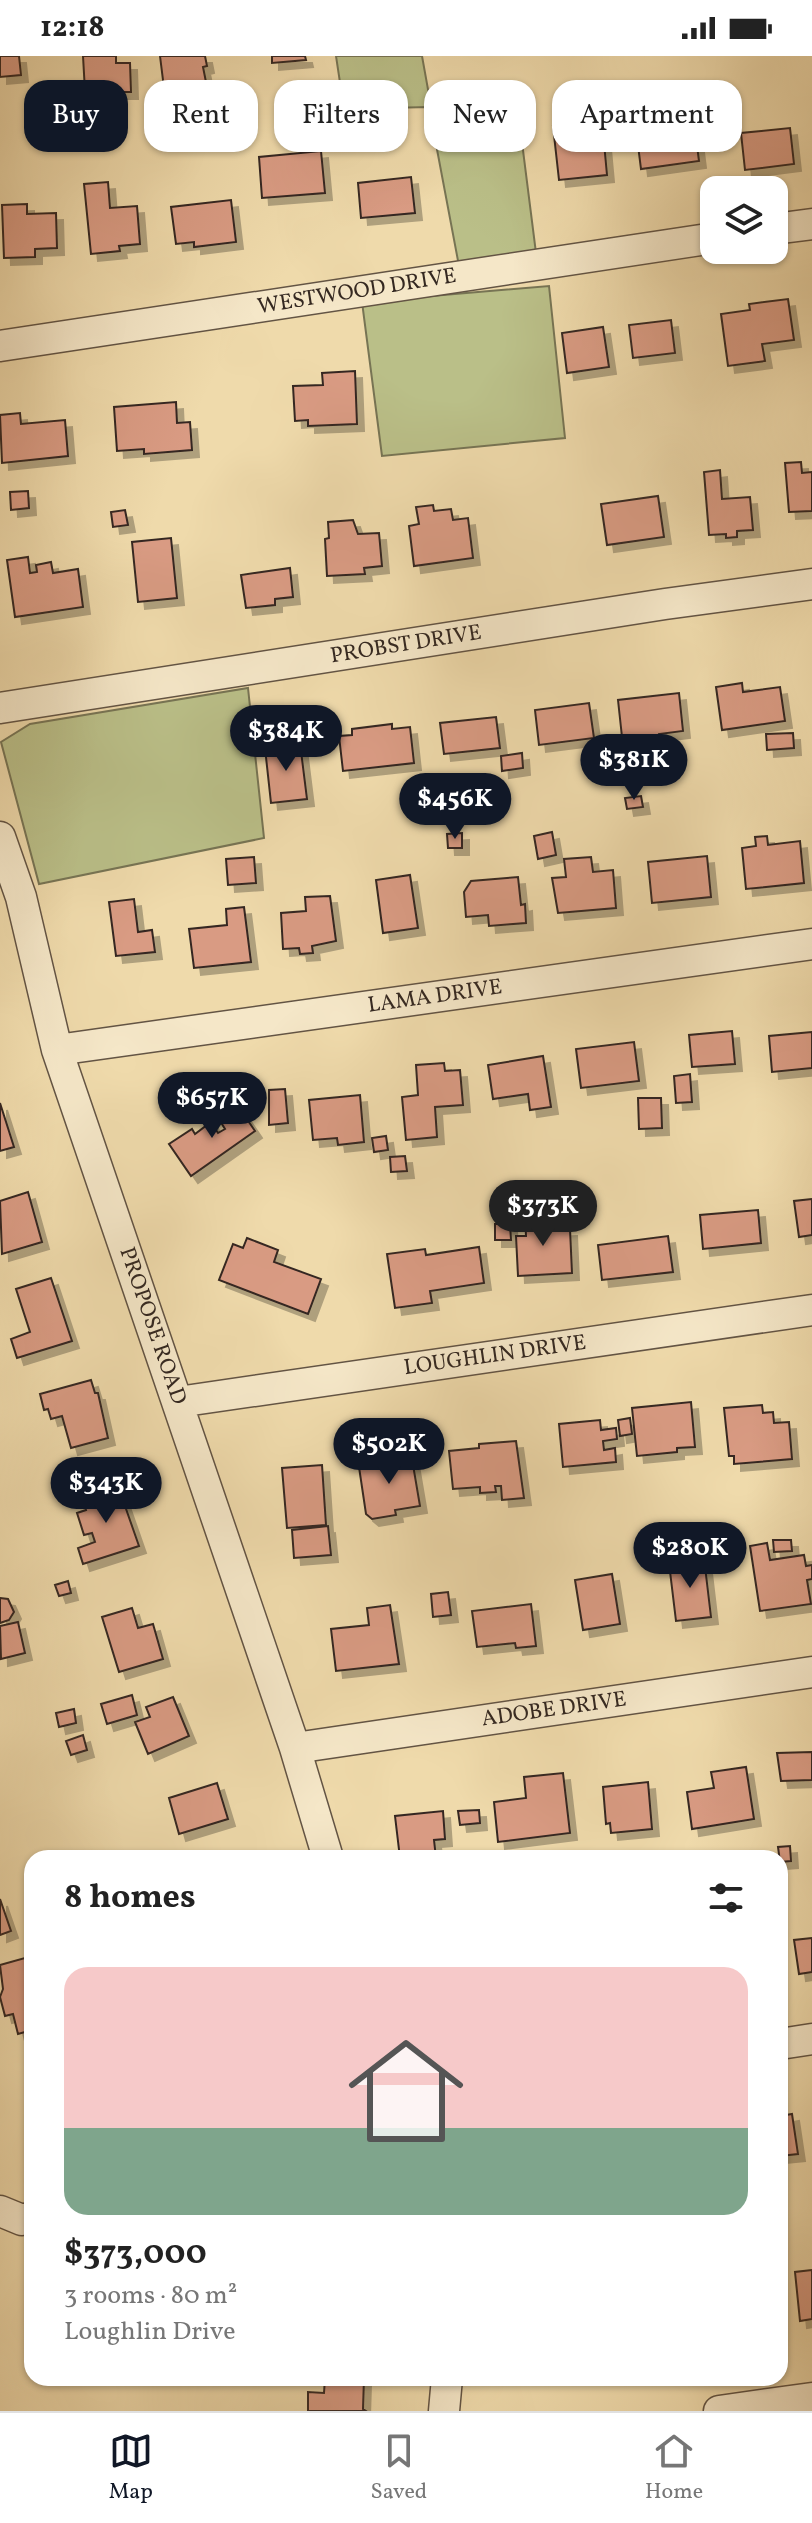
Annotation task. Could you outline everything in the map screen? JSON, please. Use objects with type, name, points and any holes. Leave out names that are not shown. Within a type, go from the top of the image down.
[{"type":"street","points":[[788,227],[812,224]]},
{"type":"street","name":"WESTWOOD DRIVE","points":[[0,346],[700,240]]},
{"type":"street","name":"PROBST DRIVE","points":[[0,708],[665,604],[812,584]]},
{"type":"street","name":"PROPOSE ROAD","points":[[0,837],[21,897],[57,1050],[295,1748],[326,1850]]},
{"type":"street","name":"LAMA DRIVE","points":[[57,1050],[812,944]]},
{"type":"street","name":"LOUGHLIN DRIVE","points":[[178,1402],[812,1310]]},
{"type":"street","name":"ADOBE DRIVE","points":[[295,1748],[812,1672]]},
{"type":"street","points":[[788,2043],[812,2039]]},
{"type":"street","points":[[0,2211],[24,2219]]},
{"type":"street","points":[[444,2411],[446,2386]]},
{"type":"street","points":[[719,2411],[812,2398]]},
{"type":"green space","points":[[336,56],[422,56],[426,80],[424,107],[408,107],[408,80],[340,80]]},
{"type":"green space","points":[[437,152],[523,152],[536,253],[459,266]]},
{"type":"green space","points":[[549,286],[565,438],[382,456],[362,302]]},
{"type":"green space","points":[[248,688],[264,838],[39,884],[1,742],[30,724]]},
{"type":"building","points":[[0,56],[19,56],[21,75],[0,77]]},
{"type":"building","points":[[83,56],[116,56],[116,63],[130,63],[131,92],[128,92],[128,80],[84,80]]},
{"type":"building","points":[[160,56],[205,56],[206,80],[163,80]]},
{"type":"building","points":[[272,56],[305,56],[306,60],[272,63]]},
{"type":"building","points":[[790,128],[794,164],[745,170],[742,133]]},
{"type":"building","points":[[321,152],[325,193],[262,198],[259,157]]},
{"type":"building","points":[[556,152],[605,152],[607,175],[559,180]]},
{"type":"building","points":[[639,152],[698,152],[699,161],[641,169]]},
{"type":"building","points":[[411,177],[415,213],[361,218],[358,183]]},
{"type":"building","points":[[108,182],[110,208],[137,206],[140,244],[119,246],[120,251],[91,254],[84,184]]},
{"type":"building","points":[[231,200],[236,242],[194,247],[194,242],[176,244],[171,207]]},
{"type":"building","points":[[27,204],[27,214],[56,213],[57,248],[35,249],[35,257],[4,258],[2,205]]},
{"type":"building","points":[[788,299],[794,340],[762,344],[765,361],[728,366],[721,314],[750,310],[749,304]]},
{"type":"building","points":[[671,320],[675,353],[633,358],[629,325]]},
{"type":"building","points":[[603,327],[609,367],[567,373],[562,333]]},
{"type":"building","points":[[355,371],[357,424],[308,426],[308,420],[295,421],[293,386],[323,385],[322,373]]},
{"type":"building","points":[[176,402],[177,423],[190,422],[192,450],[144,454],[144,449],[117,451],[114,407]]},
{"type":"building","points":[[20,413],[21,424],[65,420],[68,456],[2,463],[0,415]]},
{"type":"building","points":[[801,462],[802,473],[812,472],[812,511],[789,512],[785,463]]},
{"type":"building","points":[[720,470],[722,499],[750,497],[753,530],[737,531],[737,537],[709,535],[704,472]]},
{"type":"building","points":[[28,491],[29,508],[11,510],[10,492]]},
{"type":"building","points":[[658,496],[664,537],[607,545],[601,504]]},
{"type":"building","points":[[433,505],[434,511],[451,509],[453,520],[468,518],[473,558],[414,566],[409,526],[419,524],[416,507]]},
{"type":"building","points":[[125,510],[128,525],[113,527],[111,512]]},
{"type":"building","points":[[353,520],[358,534],[379,533],[382,566],[364,568],[365,574],[327,576],[325,539],[329,538],[328,522]]},
{"type":"building","points":[[171,538],[177,598],[138,602],[132,542]]},
{"type":"building","points":[[28,557],[30,573],[37,572],[36,565],[51,562],[53,573],[78,569],[83,607],[15,617],[7,560]]},
{"type":"building","points":[[290,568],[293,597],[275,599],[275,605],[246,608],[241,575]]},
{"type":"building","points":[[742,683],[743,692],[780,687],[785,721],[722,730],[716,687]]},
{"type":"building","points":[[679,693],[683,731],[659,734],[661,748],[636,750],[634,736],[622,737],[618,700]]},
{"type":"building","points":[[589,703],[594,738],[539,745],[535,710]]},
{"type":"building","points":[[496,717],[500,748],[444,754],[440,723]]},
{"type":"building","points":[[392,724],[392,729],[410,727],[414,763],[343,771],[339,736],[352,735],[352,729]]},
{"type":"building","points":[[793,733],[794,748],[767,750],[766,734]]},
{"type":"building","points":[[300,743],[307,799],[271,803],[265,748]]},
{"type":"building","points":[[522,753],[523,768],[502,771],[501,756]]},
{"type":"building","points":[[446,785],[458,795],[449,804],[437,794]]},
{"type":"building","points":[[641,796],[643,807],[627,809],[625,798]]},
{"type":"building","points":[[552,832],[556,855],[538,859],[534,836]]},
{"type":"building","points":[[462,833],[462,848],[448,848],[447,834]]},
{"type":"building","points":[[767,836],[768,845],[800,841],[804,883],[746,889],[742,848],[756,846],[755,837]]},
{"type":"building","points":[[707,856],[711,897],[652,903],[648,862]]},
{"type":"building","points":[[254,857],[256,883],[228,885],[226,859]]},
{"type":"building","points":[[591,857],[593,872],[613,870],[616,908],[558,913],[552,878],[566,877],[564,859]]},
{"type":"building","points":[[410,875],[418,928],[383,933],[376,880]]},
{"type":"building","points":[[518,877],[526,923],[489,926],[488,915],[466,917],[464,892],[471,881]]},
{"type":"building","points":[[330,896],[336,941],[312,946],[313,953],[300,954],[299,948],[283,949],[281,913],[306,911],[305,897]]},
{"type":"building","points":[[134,899],[138,932],[152,930],[155,952],[116,956],[109,902]]},
{"type":"building","points":[[244,907],[251,962],[194,968],[189,929],[227,925],[226,909]]},
{"type":"building","points":[[732,1031],[735,1064],[692,1067],[689,1035]]},
{"type":"building","points":[[812,1032],[812,1068],[772,1072],[769,1036]]},
{"type":"building","points":[[634,1042],[639,1081],[581,1088],[576,1049]]},
{"type":"building","points":[[543,1056],[551,1107],[530,1110],[528,1094],[493,1099],[488,1065]]},
{"type":"building","points":[[444,1063],[445,1071],[460,1070],[463,1105],[435,1107],[437,1137],[406,1140],[402,1097],[418,1095],[416,1065]]},
{"type":"building","points":[[690,1074],[692,1102],[676,1103],[674,1076]]},
{"type":"building","points":[[285,1089],[288,1123],[269,1125],[269,1090]]},
{"type":"building","points":[[360,1095],[364,1142],[338,1145],[337,1138],[313,1140],[309,1100]]},
{"type":"building","points":[[638,1098],[661,1098],[662,1128],[639,1129]]},
{"type":"building","points":[[0,1103],[14,1147],[0,1151]]},
{"type":"building","points":[[236,1103],[255,1131],[191,1176],[169,1144],[192,1129],[195,1134],[211,1122],[218,1133],[225,1129],[217,1116]]},
{"type":"building","points":[[386,1136],[388,1150],[374,1152],[372,1138]]},
{"type":"building","points":[[405,1156],[407,1171],[391,1172],[390,1157]]},
{"type":"building","points":[[28,1192],[42,1242],[2,1254],[0,1201]]},
{"type":"building","points":[[812,1199],[812,1235],[799,1237],[794,1201]]},
{"type":"building","points":[[758,1210],[761,1243],[703,1249],[700,1215]]},
{"type":"building","points":[[548,1213],[549,1230],[570,1229],[572,1273],[518,1276],[516,1236],[526,1236],[525,1214]]},
{"type":"building","points":[[495,1224],[510,1224],[511,1240],[495,1240]]},
{"type":"building","points":[[668,1236],[673,1272],[602,1280],[598,1245]]},
{"type":"building","points":[[247,1238],[278,1250],[274,1262],[321,1279],[308,1314],[219,1280],[233,1244],[243,1248]]},
{"type":"building","points":[[479,1247],[484,1283],[430,1291],[432,1303],[395,1308],[387,1254],[425,1249],[426,1255]]},
{"type":"building","points":[[51,1278],[72,1341],[17,1358],[11,1339],[30,1332],[16,1289]]},
{"type":"building","points":[[91,1380],[95,1393],[98,1393],[108,1438],[71,1448],[62,1416],[51,1419],[48,1409],[44,1410],[40,1394]]},
{"type":"building","points":[[691,1402],[695,1447],[637,1456],[632,1408]]},
{"type":"building","points":[[762,1405],[763,1413],[773,1412],[774,1423],[789,1422],[792,1459],[734,1464],[734,1456],[729,1456],[724,1408]]},
{"type":"building","points":[[630,1418],[632,1434],[620,1436],[618,1420]]},
{"type":"building","points":[[600,1420],[601,1430],[616,1428],[617,1439],[603,1441],[604,1450],[615,1448],[616,1462],[563,1467],[559,1424]]},
{"type":"building","points":[[516,1441],[524,1498],[502,1500],[501,1486],[495,1486],[496,1492],[480,1493],[480,1487],[453,1489],[449,1451],[479,1448],[479,1444]]},
{"type":"building","points":[[411,1453],[420,1506],[395,1510],[396,1515],[372,1519],[366,1514],[359,1467],[382,1463],[380,1458]]},
{"type":"building","points":[[322,1465],[326,1525],[287,1528],[282,1468]]},
{"type":"building","points":[[118,1486],[139,1546],[83,1564],[78,1548],[95,1542],[92,1533],[84,1535],[77,1513],[86,1510],[82,1497]]},
{"type":"building","points":[[328,1526],[331,1555],[294,1558],[292,1530]]},
{"type":"building","points":[[773,1540],[791,1540],[792,1551],[774,1552]]},
{"type":"building","points":[[767,1543],[770,1560],[804,1555],[806,1566],[812,1565],[812,1579],[807,1580],[811,1604],[760,1611],[750,1546]]},
{"type":"building","points":[[704,1558],[711,1617],[676,1621],[669,1563]]},
{"type":"building","points":[[612,1574],[620,1624],[583,1630],[575,1580]]},
{"type":"building","points":[[68,1581],[71,1593],[59,1596],[55,1585]]},
{"type":"building","points":[[448,1592],[451,1615],[433,1617],[431,1594]]},
{"type":"building","points":[[0,1598],[8,1599],[14,1612],[9,1620],[0,1623]]},
{"type":"building","points":[[531,1604],[536,1646],[516,1648],[515,1643],[477,1647],[472,1611]]},
{"type":"building","points":[[390,1605],[399,1664],[336,1671],[331,1629],[369,1625],[367,1608]]},
{"type":"building","points":[[132,1608],[138,1628],[153,1624],[163,1659],[119,1672],[102,1617]]},
{"type":"building","points":[[18,1622],[25,1653],[1,1659],[0,1626]]},
{"type":"building","points":[[132,1695],[137,1715],[107,1724],[101,1704]]},
{"type":"building","points":[[173,1697],[189,1736],[148,1754],[135,1722],[150,1717],[146,1707]]},
{"type":"building","points":[[74,1709],[76,1723],[59,1727],[56,1713]]},
{"type":"building","points":[[83,1735],[87,1750],[71,1755],[66,1741]]},
{"type":"building","points":[[812,1752],[812,1780],[781,1781],[777,1753]]},
{"type":"building","points":[[746,1767],[754,1819],[692,1829],[687,1792],[714,1788],[711,1772]]},
{"type":"building","points":[[563,1773],[570,1833],[498,1842],[494,1802],[526,1798],[524,1777]]},
{"type":"building","points":[[648,1782],[652,1829],[611,1833],[610,1823],[606,1824],[603,1787]]},
{"type":"building","points":[[217,1783],[228,1819],[179,1834],[169,1798]]},
{"type":"building","points":[[479,1810],[480,1823],[460,1825],[458,1811]]},
{"type":"building","points":[[443,1811],[445,1839],[434,1840],[435,1850],[399,1850],[395,1816]]},
{"type":"building","points":[[790,1846],[791,1861],[788,1861],[788,1850],[778,1850],[778,1847]]},
{"type":"building","points":[[0,1899],[11,1931],[0,1935]]},
{"type":"building","points":[[812,1938],[812,1972],[799,1974],[794,1940]]},
{"type":"building","points":[[24,1958],[24,2032],[18,2034],[13,2014],[5,2016],[0,1997],[3,1989],[0,1965]]},
{"type":"building","points":[[792,2114],[798,2154],[788,2155],[788,2115]]},
{"type":"building","points":[[812,2270],[812,2319],[800,2321],[795,2272]]},
{"type":"building","points":[[324,2386],[364,2386],[363,2409],[366,2411],[308,2411],[308,2392],[324,2393]]}]
